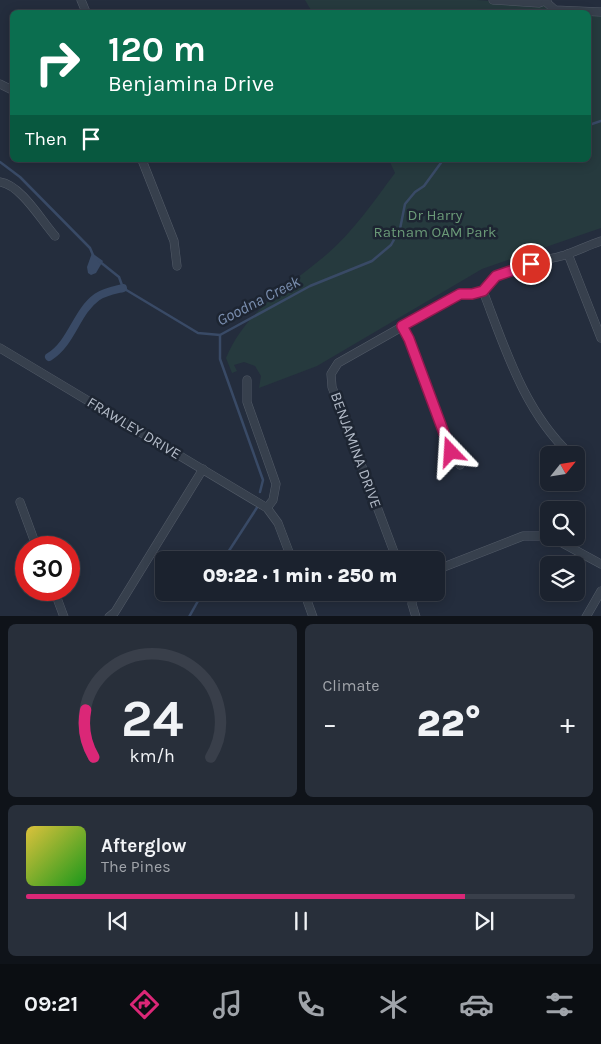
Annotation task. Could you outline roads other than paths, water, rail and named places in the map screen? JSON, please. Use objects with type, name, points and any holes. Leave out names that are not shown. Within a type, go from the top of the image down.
[{"type":"street","points":[[493,0],[546,1],[555,10]]},
{"type":"street","points":[[143,162],[174,241],[177,266]]},
{"type":"street","points":[[0,182],[7,183],[18,190],[54,236]]},
{"type":"street","points":[[562,446],[518,382],[483,291],[496,276],[512,269],[568,254],[601,241]]},
{"type":"street","points":[[568,254],[601,338]]},
{"type":"street","name":"BENJAMINA DRIVE","points":[[394,551],[332,387],[332,374],[338,363],[460,294],[472,294],[483,291]]},
{"type":"street","points":[[402,326],[409,339],[451,452],[460,465]]},
{"type":"street","name":"FRAWLEY DRIVE","points":[[0,348],[267,508]]},
{"type":"street","points":[[247,380],[247,402],[276,484],[273,500],[267,508],[278,523],[289,551]]},
{"type":"street","points":[[109,616],[115,612],[203,470]]},
{"type":"street","points":[[20,502],[33,536]]},
{"type":"street","points":[[445,567],[524,536],[540,536]]},
{"type":"street","points":[[568,546],[601,564]]},
{"type":"street","points":[[586,616],[601,591]]},
{"type":"street","points":[[58,601],[64,616]]},
{"type":"street","points":[[307,601],[313,616]]},
{"type":"street","points":[[412,601],[416,616]]},
{"type":"water","points":[[92,253],[103,261],[96,273],[91,275],[88,273],[87,267]]},
{"type":"waterway","name":"Goodna Creek","points":[[591,124],[601,121]]},
{"type":"waterway","name":"Goodna Creek","points":[[0,162],[20,177],[90,248],[93,255]]},
{"type":"waterway","name":"Goodna Creek","points":[[99,261],[119,277],[123,288],[198,333],[220,335],[310,286],[372,261],[391,245],[400,229],[405,204],[415,192],[424,186],[442,162]]},
{"type":"waterway","points":[[49,357],[63,344],[90,303],[103,294],[123,288]]},
{"type":"waterway","points":[[220,335],[220,359],[263,480],[260,492]]},
{"type":"waterway","points":[[229,551],[258,506]]},
{"type":"waterway","points":[[190,616],[198,601]]},
{"type":"park label","name":"Dr Harry Ratnam OAM Park","points":[[435,224]]}]
